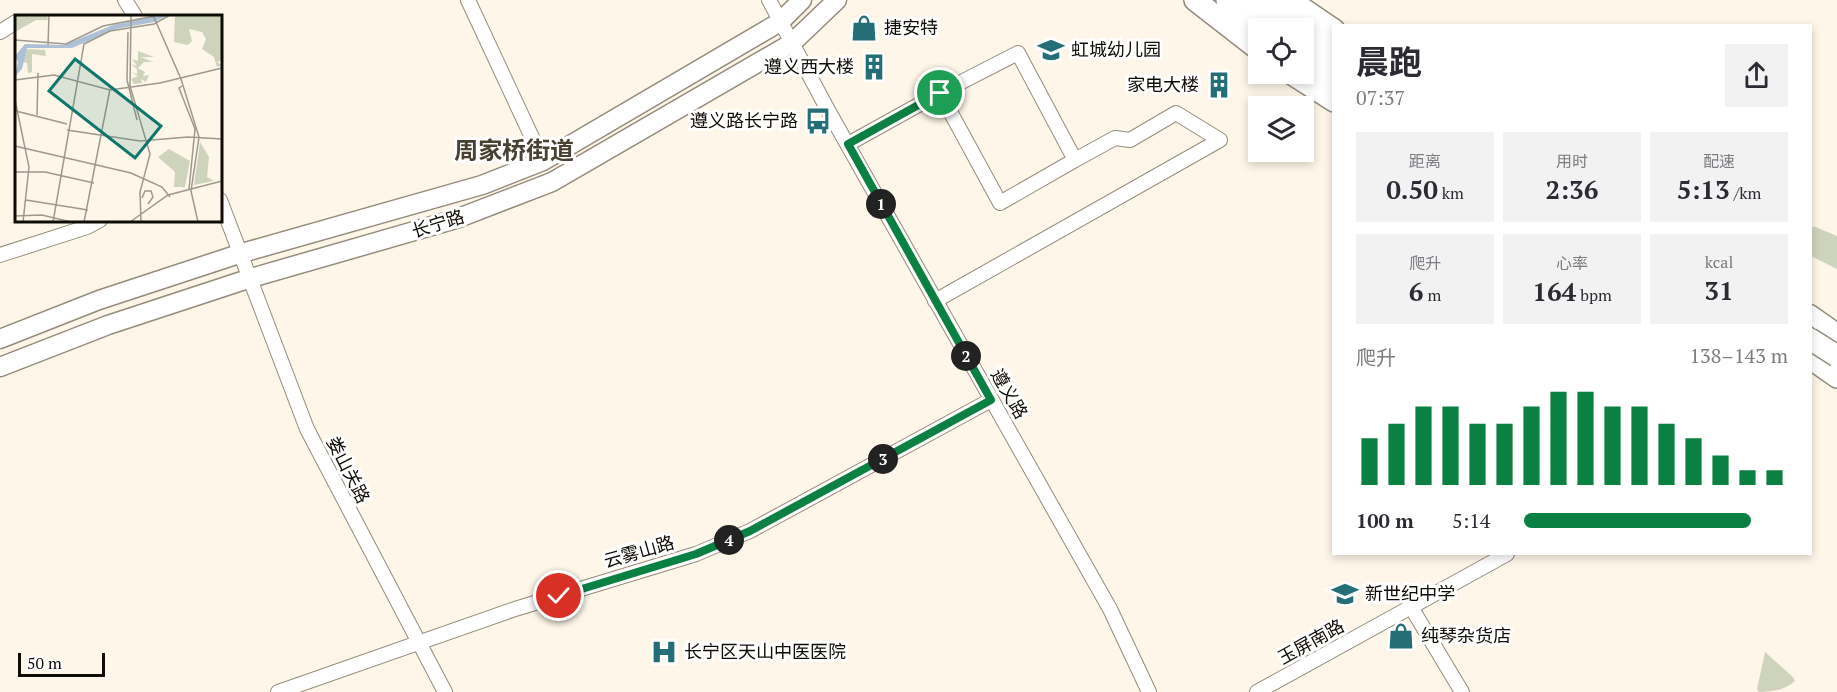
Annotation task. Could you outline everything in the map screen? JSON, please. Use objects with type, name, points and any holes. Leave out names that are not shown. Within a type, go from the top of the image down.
[{"type":"highway","points":[[1195,0],[1248,41]]},
{"type":"highway","points":[[1227,0],[1251,18]]},
{"type":"highway","points":[[1253,0],[1277,18]]},
{"type":"highway","points":[[1290,0],[1332,29]]},
{"type":"highway","points":[[1314,44],[1332,57]]},
{"type":"highway","points":[[1314,64],[1332,76]]},
{"type":"highway","points":[[1308,84],[1332,100]]},
{"type":"highway","points":[[1812,340],[1837,356]]},
{"type":"highway","points":[[1812,360],[1837,379]]},
{"type":"main road","name":"长宁路","points":[[0,339],[99,300],[242,254],[482,185],[543,161],[780,22],[802,0]]},
{"type":"main road","name":"长宁路","points":[[0,367],[108,325],[251,278],[456,219],[552,182],[792,43],[837,0]]},
{"type":"main road","points":[[1207,0],[1248,31]]},
{"type":"main road","points":[[1277,0],[1332,43]]},
{"type":"main road","points":[[1314,78],[1332,90]]},
{"type":"main road","points":[[1812,315],[1836,331]]},
{"type":"street","points":[[125,0],[134,15]]},
{"type":"street","points":[[468,0],[543,161]]},
{"type":"street","name":"遵义路","points":[[769,0],[935,301],[1110,609],[1149,692]]},
{"type":"street","points":[[0,33],[15,23]]},
{"type":"street","points":[[848,144],[1018,53],[1074,160]]},
{"type":"street","points":[[935,301],[1220,140],[1176,112],[1130,140],[1115,138],[1000,203],[940,93]]},
{"type":"street","name":"娄山关路","points":[[222,205],[307,429],[445,692]]},
{"type":"street","points":[[0,255],[96,222]]},
{"type":"street","points":[[1812,349],[1836,331]]},
{"type":"street","name":"云雾山路","points":[[278,692],[515,609],[696,554],[750,531],[991,400]]},
{"type":"street","name":"玉屏南路","points":[[1257,692],[1505,555]]},
{"type":"street","points":[[1411,607],[1462,692]]},
{"type":"green space","points":[[1813,226],[1837,236],[1837,269],[1812,256]]},
{"type":"green space","points":[[1765,652],[1795,681],[1778,690],[1759,692],[1757,689]]},
{"type":"place","name":"捷安特","points":[[864,28]]},
{"type":"place","name":"虹城幼儿园","points":[[1051,50]]},
{"type":"place","name":"遵义西大楼","points":[[874,67]]},
{"type":"place","name":"家电大楼","points":[[1219,85]]},
{"type":"place","name":"遵义路长宁路","points":[[818,121]]},
{"type":"place","name":"新世纪中学","points":[[1345,594]]},
{"type":"place","name":"纯琴杂货店","points":[[1401,636]]},
{"type":"place","name":"长宁区天山中医医院","points":[[664,652]]},
{"type":"district","name":"周家桥街道","points":[[514,151]]},
{"type":"route","points":[[559,596],[696,554],[750,531],[991,400],[848,144],[940,93]]}]
